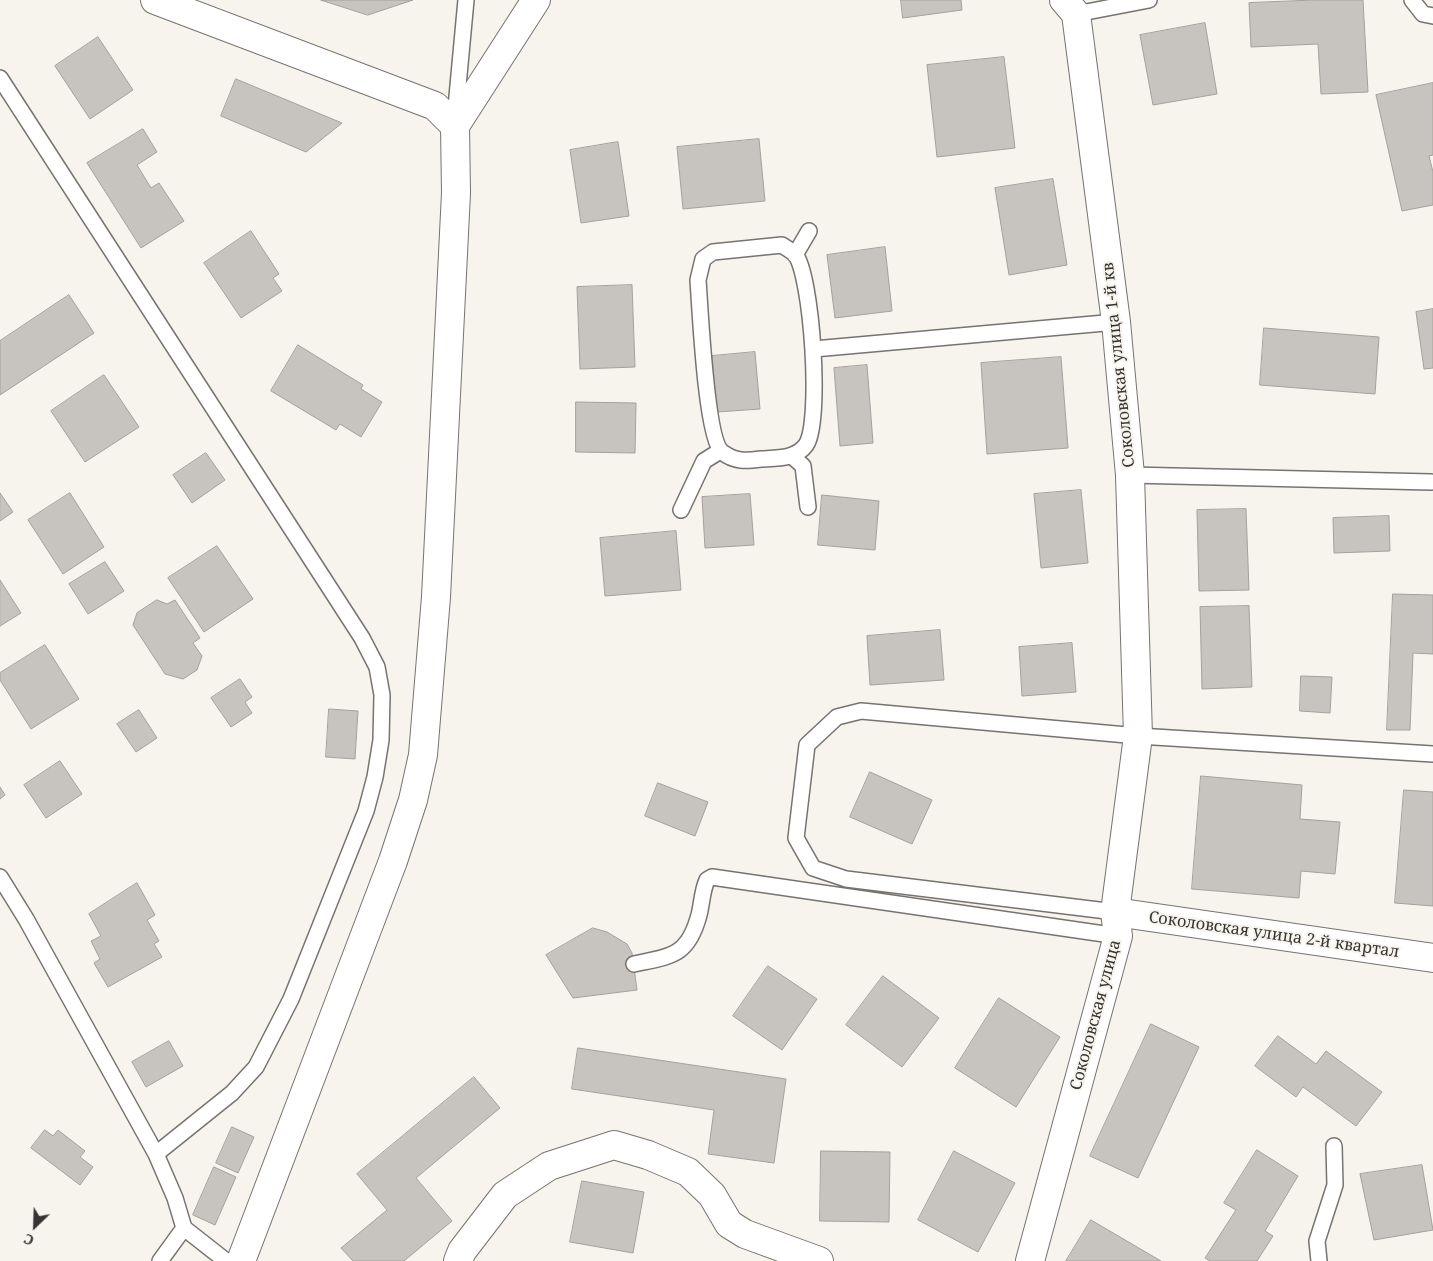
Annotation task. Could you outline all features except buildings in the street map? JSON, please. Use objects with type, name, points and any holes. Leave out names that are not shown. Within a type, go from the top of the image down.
[{"type":"street","points":[[155,0],[435,106],[455,126]]},
{"type":"street","points":[[241,1261],[393,861],[413,800],[423,755],[437,567],[456,193],[455,126],[536,0]]},
{"type":"street","name":"Соколовская улица 1-й кв","points":[[1070,7],[1116,322],[1130,475],[1138,736]]},
{"type":"street","name":"Соколовская улица","points":[[1030,1261],[1116,924],[1138,736]]},
{"type":"street","name":"Соколовская улица 2-й квартал","points":[[1116,924],[1433,958]]},
{"type":"street","points":[[458,1261],[462,1251],[505,1196],[548,1166],[614,1145],[648,1154],[688,1172],[712,1195],[729,1224],[745,1234],[819,1261]]},
{"type":"lane","points":[[455,126],[466,0]]},
{"type":"lane","points":[[1070,7],[1149,0]]},
{"type":"lane","points":[[1412,0],[1423,14],[1433,16]]},
{"type":"lane","points":[[0,78],[362,638],[376,667],[382,695],[381,740],[375,778],[366,811],[291,999],[256,1067],[250,1074],[232,1093],[156,1154]]},
{"type":"lane","points":[[795,255],[809,231]]},
{"type":"lane","points":[[782,245],[795,255],[801,269],[814,349],[814,423],[806,445],[792,456],[739,462],[720,451],[711,427],[698,280],[703,259],[713,252],[782,245]]},
{"type":"lane","points":[[814,349],[1116,322]]},
{"type":"lane","points":[[681,510],[704,461],[720,451]]},
{"type":"lane","points":[[792,456],[803,466],[808,507]]},
{"type":"lane","points":[[1130,475],[1433,483]]},
{"type":"lane","points":[[1116,924],[846,879],[813,868],[796,838],[808,745],[836,718],[861,711],[1138,736],[1433,754]]},
{"type":"lane","points":[[0,877],[26,919],[156,1154],[175,1198],[184,1228],[226,1261]]},
{"type":"lane","points":[[634,964],[679,952],[690,941],[699,914],[706,880],[712,877],[1116,924]]},
{"type":"lane","points":[[1319,1261],[1317,1241],[1335,1185],[1334,1146]]},
{"type":"lane","points":[[160,1261],[184,1228]]}]
